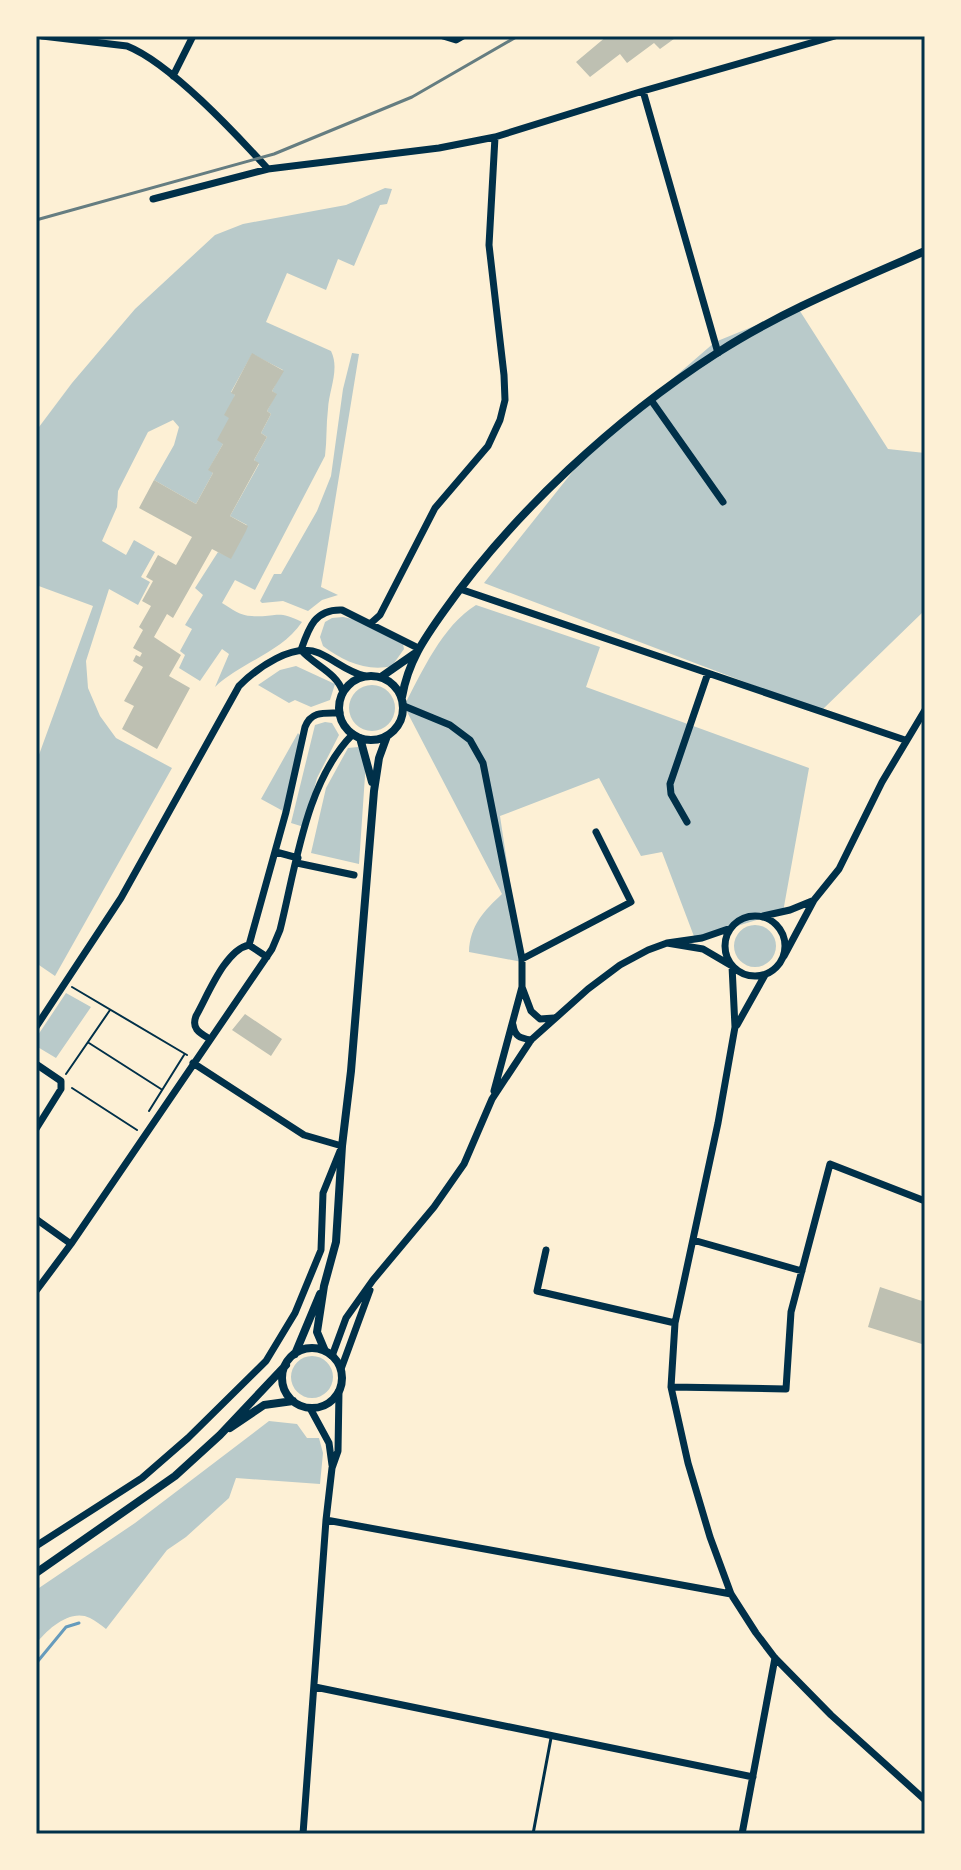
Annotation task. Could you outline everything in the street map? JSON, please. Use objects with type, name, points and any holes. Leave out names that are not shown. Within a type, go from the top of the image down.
[{"type":"street","points":[[42,36],[127,46],[140,51],[173,76],[244,141],[268,169]]},
{"type":"street","points":[[173,76],[193,36]]},
{"type":"street","points":[[443,36],[459,38]]},
{"type":"street","points":[[153,199],[268,169],[439,148],[495,137],[835,36]]},
{"type":"street","points":[[643,91],[718,353]]},
{"type":"street","points":[[371,623],[380,615],[435,508],[488,446],[500,420],[505,400],[504,375],[489,245],[495,137]]},
{"type":"street","points":[[341,1369],[328,1354],[317,1332],[324,1286],[336,1242],[374,791],[379,758],[387,736],[401,721],[406,674],[416,650],[497,543],[589,451],[651,400],[718,353],[798,308],[925,251]]},
{"type":"street","points":[[651,400],[723,502]]},
{"type":"street","points":[[460,589],[905,740]]},
{"type":"street","points":[[301,650],[316,617],[330,610],[342,610],[371,623],[416,650]]},
{"type":"street","points":[[301,650],[313,664],[334,676],[343,692]]},
{"type":"street","points":[[36,1027],[121,898],[239,686],[270,662],[301,650],[318,653],[351,673],[381,677],[397,689],[403,702],[450,725],[470,740],[483,763],[522,959],[522,987],[492,1099],[464,1164],[434,1207],[373,1280],[346,1318],[328,1354]]},
{"type":"street","points":[[381,677],[416,650]]},
{"type":"street","points":[[687,822],[671,794],[670,784],[708,673]]},
{"type":"street","points":[[365,676],[356,679],[343,692],[340,713],[356,736],[374,791]]},
{"type":"street","points":[[667,943],[703,949],[741,974],[753,977],[777,968],[814,900],[839,869],[905,740],[925,710]]},
{"type":"street","points":[[249,945],[276,852],[307,720],[315,714],[340,713]]},
{"type":"street","points":[[356,736],[370,740],[387,736]]},
{"type":"street","points":[[36,1291],[267,957],[280,930],[319,781],[337,750],[356,736]]},
{"type":"street","points":[[522,959],[631,902],[596,832]]},
{"type":"street","points":[[276,852],[298,861],[354,875]]},
{"type":"street","points":[[814,900],[790,910],[739,920],[731,928],[724,947],[732,966],[735,1027],[675,1323],[671,1387],[688,1463],[731,1594],[775,1658],[831,1715],[925,1800]]},
{"type":"street","points":[[761,916],[779,927],[786,946],[784,956]]},
{"type":"street","points":[[492,1099],[531,1040],[620,965],[667,943],[702,938],[731,928]]},
{"type":"street","points":[[210,1039],[197,1031],[194,1026],[196,1016],[229,957],[238,948],[249,945],[267,957]]},
{"type":"street","points":[[735,1027],[765,975]]},
{"type":"street","points":[[522,987],[531,1011],[540,1019],[556,1017]]},
{"type":"street","points":[[513,1023],[514,1032],[520,1038],[531,1040]]},
{"type":"street","points":[[194,1062],[304,1135],[342,1146]]},
{"type":"street","points":[[36,1064],[61,1081],[61,1089],[36,1129]]},
{"type":"street","points":[[36,1546],[142,1478],[188,1438],[266,1361],[295,1313],[321,1250],[323,1193],[342,1146]]},
{"type":"street","points":[[671,1387],[786,1389],[791,1312],[830,1164],[925,1201]]},
{"type":"street","points":[[36,1219],[71,1244]]},
{"type":"street","points":[[693,1240],[802,1271]]},
{"type":"street","points":[[546,1250],[537,1291],[675,1323]]},
{"type":"street","points":[[303,1834],[326,1520],[332,1468],[338,1451],[341,1369],[373,1280]]},
{"type":"street","points":[[36,1573],[175,1476],[220,1435],[295,1354],[324,1286]]},
{"type":"street","points":[[295,1354],[310,1349],[328,1354]]},
{"type":"street","points":[[286,1365],[283,1384],[293,1401]]},
{"type":"street","points":[[220,1435],[264,1405],[293,1401],[310,1408],[327,1404],[339,1391]]},
{"type":"street","points":[[310,1408],[329,1443],[332,1468]]},
{"type":"street","points":[[326,1520],[731,1594]]},
{"type":"street","points":[[742,1834],[775,1658]]},
{"type":"street","points":[[315,1687],[753,1777]]},
{"type":"lane","points":[[533,1834],[552,1734]]},
{"type":"path","points":[[65,983],[194,1062]]},
{"type":"path","points":[[110,1010],[61,1081],[145,1135]]},
{"type":"path","points":[[88,1042],[162,1090]]},
{"type":"path","points":[[145,1117],[184,1054]]},
{"type":"shaded area","points":[[385,188],[392,189],[387,204],[380,205],[354,266],[338,259],[326,290],[287,273],[266,322],[331,351],[334,372],[325,456],[255,590],[235,580],[222,603],[244,615],[281,615],[302,622],[293,633],[215,687],[229,654],[222,649],[200,681],[179,668],[185,655],[180,651],[192,629],[185,625],[203,595],[195,588],[218,552],[231,558],[247,525],[230,516],[259,464],[254,460],[267,437],[261,433],[271,414],[267,411],[276,394],[272,391],[283,370],[252,354],[231,392],[235,395],[223,444],[209,469],[213,473],[196,504],[154,480],[174,445],[179,427],[173,420],[148,432],[118,491],[117,507],[102,541],[126,555],[134,540],[155,552],[141,577],[150,582],[138,605],[109,589],[86,661],[88,688],[100,716],[116,738],[172,768],[55,976],[36,963],[36,763],[93,606],[36,585],[36,431],[135,309],[215,235],[243,224],[346,205]]},
{"type":"shaded area","points":[[798,308],[888,449],[925,453],[925,610],[821,711],[484,583],[589,451],[715,342]]},
{"type":"shaded area","points":[[352,353],[359,354],[321,587],[338,595],[322,600],[308,611],[283,601],[262,603],[260,601],[274,574],[281,574],[317,511],[331,476],[343,389]]},
{"type":"shaded area","points":[[476,605],[600,647],[586,687],[809,768],[783,912],[695,939],[662,852],[641,856],[599,778],[500,816],[522,962],[469,952],[479,919],[502,894],[404,706],[443,637]]},
{"type":"shaded area","points":[[343,617],[357,620],[403,644],[404,649],[392,666],[373,668],[356,664],[323,646],[320,637],[325,622]]},
{"type":"shaded area","points":[[296,666],[335,684],[330,700],[311,707],[295,700],[289,703],[258,685],[280,670]]},
{"type":"shaded area","points":[[372,685],[388,692],[395,708],[388,724],[372,731],[356,724],[349,708],[356,692]]},
{"type":"shaded area","points":[[332,723],[339,735],[317,778],[304,827],[291,823],[315,725]]},
{"type":"shaded area","points":[[298,733],[301,737],[283,811],[261,799]]},
{"type":"shaded area","points":[[358,747],[366,761],[359,864],[311,853],[326,788],[348,748]]},
{"type":"shaded area","points":[[755,925],[770,931],[776,946],[770,961],[755,967],[740,961],[734,946],[740,931]]},
{"type":"shaded area","points":[[66,993],[91,1007],[56,1058],[36,1046],[36,1038]]},
{"type":"shaded area","points":[[312,1356],[327,1362],[333,1377],[327,1392],[312,1398],[297,1392],[291,1377],[297,1362]]},
{"type":"shaded area","points":[[269,1421],[297,1424],[307,1438],[319,1438],[323,1453],[320,1484],[236,1478],[229,1498],[167,1550],[106,1629],[90,1618],[75,1616],[46,1632],[36,1644],[36,1590],[135,1523]]},
{"type":"building","points":[[607,36],[678,36],[660,49],[654,43],[627,63],[620,54],[590,77],[576,62]]},
{"type":"building","points":[[252,353],[284,371],[272,391],[277,394],[267,411],[271,414],[261,433],[267,437],[254,460],[259,463],[230,516],[248,526],[231,559],[212,549],[173,618],[167,614],[154,637],[181,655],[169,676],[190,688],[157,749],[122,729],[134,706],[124,701],[143,667],[133,661],[136,655],[140,657],[142,653],[133,648],[143,630],[139,627],[151,606],[142,601],[153,581],[146,577],[158,555],[176,565],[192,537],[139,508],[154,480],[196,504],[213,473],[208,470],[223,444],[217,440],[229,418],[224,415],[235,395],[231,393]]},
{"type":"building","points":[[245,1014],[282,1039],[271,1056],[232,1030]]},
{"type":"building","points":[[880,1287],[925,1302],[925,1345],[868,1327]]},
{"type":"waterway","points":[[36,1667],[66,1627],[79,1623]]},
{"type":"railway","points":[[36,220],[274,154],[412,97],[518,36]]}]
